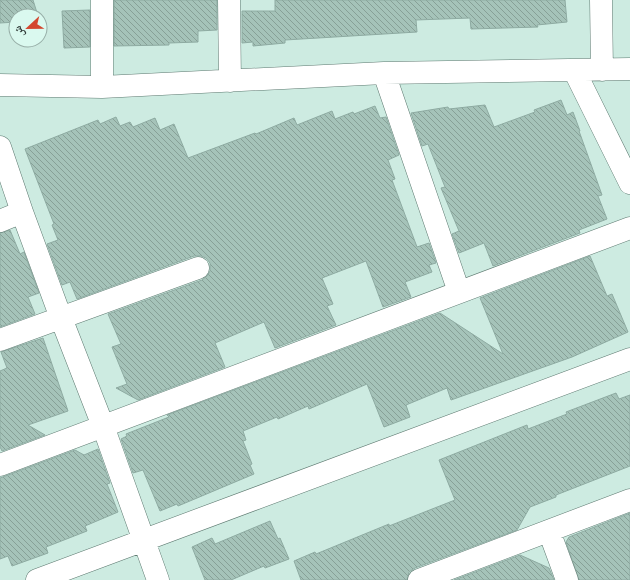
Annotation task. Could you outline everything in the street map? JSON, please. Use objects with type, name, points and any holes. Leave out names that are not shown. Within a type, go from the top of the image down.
[{"type":"street","points":[[102,0],[102,87]]},
{"type":"street","points":[[229,0],[230,81]]},
{"type":"street","points":[[601,0],[602,70]]},
{"type":"street","points":[[0,85],[102,87],[384,73],[630,69]]},
{"type":"street","points":[[574,70],[630,183]]},
{"type":"street","points":[[384,73],[459,292]]},
{"type":"street","points":[[0,147],[61,318],[104,426],[158,580]]},
{"type":"street","points":[[0,221],[22,212]]},
{"type":"street","points":[[0,465],[630,228]]},
{"type":"street","points":[[0,340],[198,268]]},
{"type":"street","points":[[37,580],[630,359]]},
{"type":"street","points":[[419,580],[630,500]]},
{"type":"street","points":[[548,532],[567,580]]},
{"type":"building","points":[[0,0],[33,0],[36,8],[8,8],[8,22],[0,23]]},
{"type":"building","points":[[114,0],[217,0],[217,30],[198,31],[198,42],[169,43],[169,45],[114,46]]},
{"type":"building","points":[[275,0],[565,0],[567,22],[537,25],[538,27],[471,29],[470,18],[416,20],[417,32],[285,40],[285,43],[253,46],[253,42],[242,43],[242,11],[275,11]]},
{"type":"building","points":[[90,10],[90,47],[64,48],[62,11]]},
{"type":"building","points":[[561,100],[567,115],[573,112],[602,195],[598,196],[607,219],[579,230],[580,233],[493,266],[484,243],[459,253],[452,234],[459,231],[441,188],[445,187],[428,144],[422,146],[411,113],[448,107],[449,109],[485,105],[494,127],[535,112],[534,110]]},
{"type":"building","points":[[375,106],[380,118],[386,117],[399,155],[388,160],[395,179],[392,180],[417,247],[429,243],[436,263],[429,265],[432,272],[405,282],[411,297],[383,307],[366,261],[322,278],[333,304],[327,306],[336,325],[275,348],[264,322],[215,343],[225,367],[138,400],[116,388],[127,384],[112,347],[121,344],[108,314],[202,280],[210,271],[210,263],[206,258],[194,256],[77,299],[70,282],[62,285],[47,244],[58,240],[52,225],[54,224],[25,149],[98,120],[100,124],[116,117],[120,126],[130,122],[133,127],[155,118],[160,130],[174,124],[188,158],[255,133],[256,134],[294,118],[297,125],[332,111],[335,119]]},
{"type":"building","points":[[10,230],[20,254],[24,252],[39,293],[28,297],[35,314],[0,327],[0,233]]},
{"type":"building","points":[[590,256],[607,296],[612,294],[628,332],[572,357],[451,400],[447,388],[406,405],[410,417],[384,427],[367,384],[309,409],[308,406],[278,419],[277,417],[243,431],[246,440],[243,441],[252,464],[250,465],[254,474],[178,506],[177,504],[160,511],[143,470],[133,473],[121,439],[127,436],[126,434],[169,417],[167,415],[440,313],[503,354],[480,298]]},
{"type":"building","points":[[43,338],[68,411],[28,425],[45,435],[2,451],[0,447],[0,371],[7,368],[1,352]]},
{"type":"building","points":[[616,393],[619,399],[630,395],[630,466],[556,495],[556,497],[530,507],[517,530],[415,568],[409,572],[407,580],[301,580],[294,561],[315,552],[316,554],[389,524],[389,526],[455,500],[439,460],[527,425],[528,429],[567,414],[566,412]]},
{"type":"building","points":[[98,449],[110,483],[107,484],[118,512],[85,526],[87,531],[46,547],[48,553],[12,566],[8,556],[0,559],[0,478],[75,450],[84,455]]},
{"type":"building","points":[[630,513],[630,580],[579,580],[566,542],[569,537]]},
{"type":"building","points":[[270,521],[278,539],[280,538],[289,559],[265,568],[264,566],[231,580],[205,580],[192,547],[212,538],[215,544]]},
{"type":"building","points":[[520,555],[549,568],[554,580],[454,580]]}]
